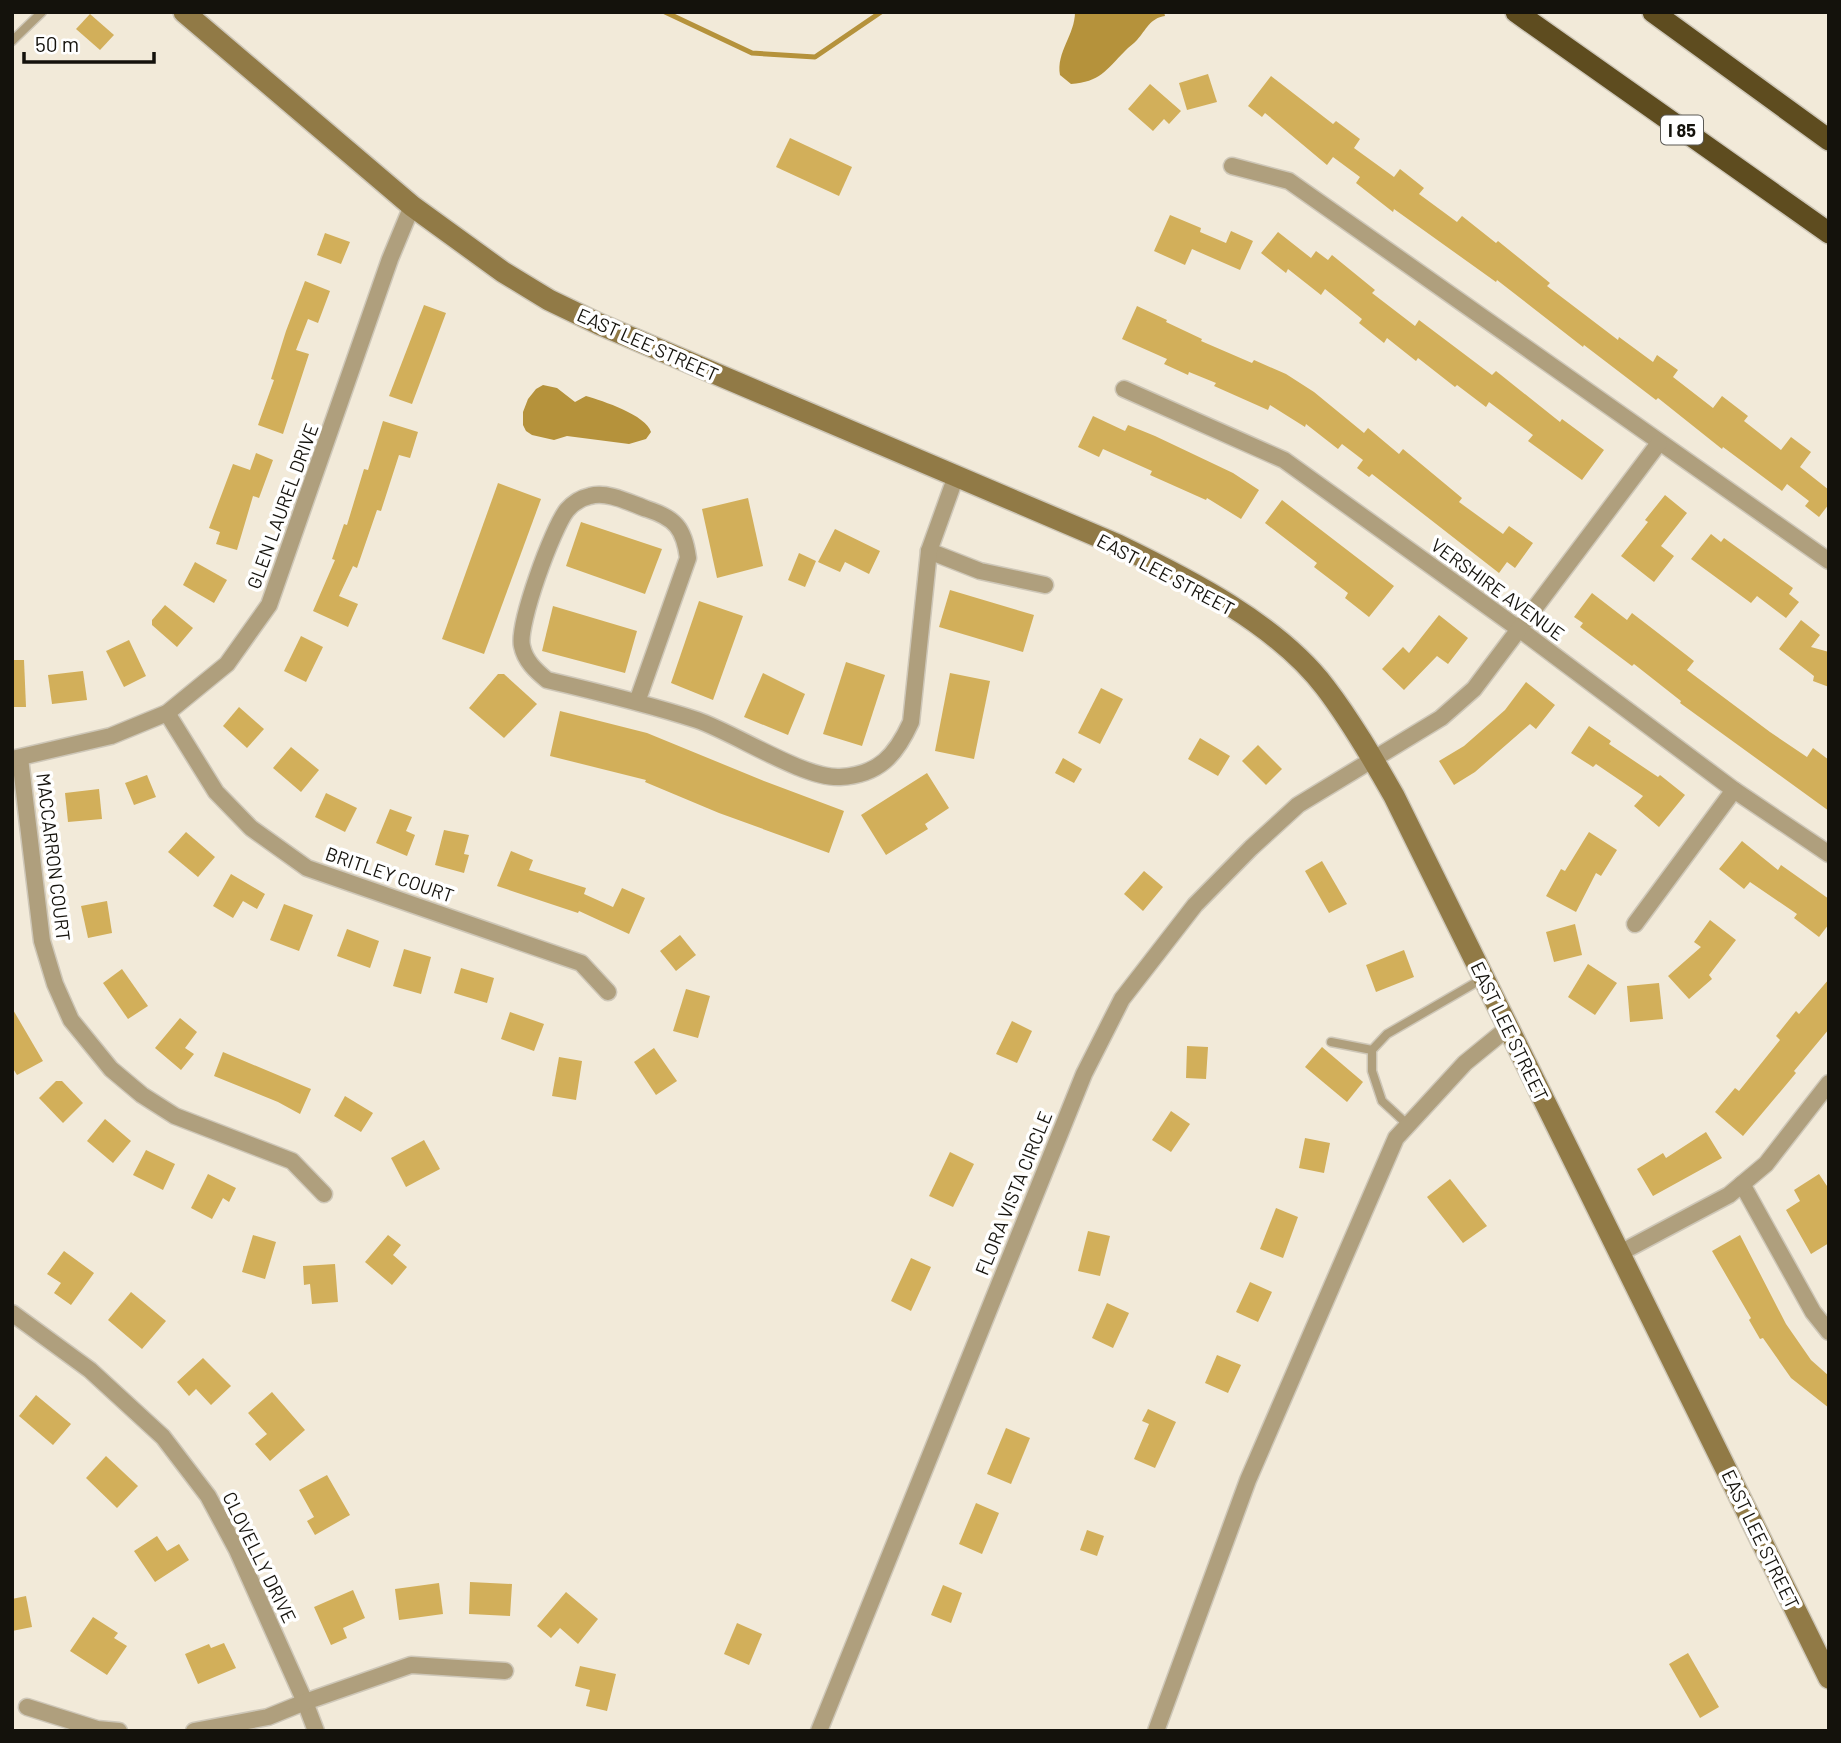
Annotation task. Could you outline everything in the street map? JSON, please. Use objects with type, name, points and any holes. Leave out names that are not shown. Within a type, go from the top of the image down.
[{"type":"highway","name":"I 85","points":[[1516,12],[1829,233]]},
{"type":"highway","points":[[1653,12],[1829,140]]},
{"type":"street","name":"EAST LEE STREET","points":[[184,12],[412,206],[503,272],[549,300],[599,324],[1118,545],[1233,607],[1284,645],[1324,685],[1394,796],[1829,1678]]},
{"type":"street","points":[[1232,166],[1289,181],[1829,561]]},
{"type":"street","name":"GLEN LAUREL DRIVE","points":[[16,758],[111,736],[167,713],[227,664],[269,605],[390,259],[412,206]]},
{"type":"street","name":"VERSHIRE AVENUE","points":[[1124,389],[1284,460],[1519,629],[1734,790],[1829,854]]},
{"type":"street","name":"FLORA VISTA CIRCLE","points":[[819,1731],[1084,1074],[1122,999],[1195,905],[1298,805],[1441,718],[1474,689],[1660,443]]},
{"type":"street","points":[[637,702],[688,558],[685,539],[676,525],[664,515],[609,496],[592,495],[578,501],[567,510],[558,526],[527,606],[521,629],[522,646],[532,666],[547,680],[700,721],[814,773],[838,777],[861,774],[885,762],[901,743],[911,722],[929,551],[956,477]]},
{"type":"street","points":[[929,551],[980,570],[1045,585]]},
{"type":"street","name":"BRITLEY COURT","points":[[167,713],[216,792],[251,828],[307,868],[581,963],[608,992]]},
{"type":"street","name":"MACCARRON COURT","points":[[16,758],[42,942],[55,984],[71,1020],[111,1069],[142,1095],[175,1116],[292,1161],[324,1194]]},
{"type":"street","points":[[1634,924],[1734,790]]},
{"type":"street","points":[[1156,1731],[1248,1480],[1396,1138],[1465,1063],[1508,1027]]},
{"type":"street","points":[[1620,1253],[1729,1195],[1766,1164],[1822,1104],[1829,1083]]},
{"type":"street","points":[[1742,1184],[1813,1312],[1829,1332]]},
{"type":"street","name":"CLOVELLY DRIVE","points":[[12,1312],[90,1370],[163,1437],[208,1496],[237,1550],[316,1731]]},
{"type":"street","points":[[194,1731],[268,1717],[411,1665],[505,1671]]},
{"type":"street","points":[[27,1707],[97,1729],[119,1731]]},
{"type":"lane","points":[[12,41],[41,12]]},
{"type":"lane","points":[[1371,1050],[1387,1034],[1484,978]]},
{"type":"lane","points":[[1331,1042],[1371,1050]]},
{"type":"lane","points":[[1371,1050],[1373,1071],[1382,1101],[1408,1125]]},
{"type":"shaded area","points":[[1075,12],[1164,12],[1165,16],[1152,22],[1102,74],[1089,81],[1071,84],[1060,75],[1059,67]]},
{"type":"shaded area","points":[[543,385],[557,388],[575,402],[586,396],[633,414],[651,432],[646,439],[629,444],[567,436],[554,440],[532,435],[523,425],[523,412],[528,399]]},
{"type":"building","points":[[90,14],[114,35],[100,50],[76,29]]},
{"type":"building","points":[[1208,74],[1217,102],[1187,110],[1179,83]]},
{"type":"building","points":[[1271,76],[1333,124],[1336,121],[1360,139],[1354,148],[1394,177],[1400,169],[1424,188],[1419,194],[1457,222],[1462,216],[1496,243],[1498,241],[1550,283],[1547,286],[1618,340],[1619,337],[1653,362],[1657,355],[1678,370],[1673,377],[1713,408],[1722,396],[1748,416],[1744,421],[1781,450],[1791,437],[1811,452],[1800,467],[1829,490],[1829,504],[1819,517],[1805,506],[1809,501],[1787,484],[1782,491],[1723,447],[1722,449],[1658,398],[1656,400],[1584,345],[1583,347],[1497,280],[1496,282],[1394,209],[1393,212],[1356,183],[1360,177],[1333,157],[1327,165],[1265,113],[1262,117],[1248,106]]},
{"type":"building","points":[[1150,84],[1181,111],[1169,124],[1164,119],[1153,131],[1128,109]]},
{"type":"building","points":[[790,138],[852,167],[839,196],[776,167]]},
{"type":"building","points":[[1170,215],[1201,228],[1200,232],[1226,243],[1231,231],[1253,241],[1240,270],[1192,249],[1185,265],[1154,251]]},
{"type":"building","points":[[1278,232],[1311,258],[1316,251],[1328,260],[1332,255],[1375,290],[1372,293],[1415,326],[1419,320],[1492,375],[1496,371],[1560,422],[1562,419],[1604,450],[1582,480],[1528,441],[1533,435],[1489,402],[1486,407],[1418,358],[1416,361],[1387,338],[1384,343],[1359,323],[1362,319],[1325,289],[1321,295],[1288,269],[1286,273],[1261,253]]},
{"type":"building","points":[[325,233],[350,242],[341,264],[317,255]]},
{"type":"building","points":[[305,281],[330,291],[318,323],[308,319],[296,350],[309,354],[283,434],[258,425],[274,380],[271,379],[286,331]]},
{"type":"building","points":[[424,305],[446,313],[412,404],[389,396]]},
{"type":"building","points":[[1137,306],[1202,339],[1201,341],[1286,374],[1314,392],[1364,433],[1368,428],[1399,454],[1403,449],[1462,498],[1459,502],[1503,534],[1509,526],[1533,543],[1515,568],[1507,562],[1499,573],[1372,474],[1369,477],[1357,468],[1363,460],[1342,444],[1338,449],[1306,424],[1305,427],[1270,405],[1268,410],[1214,386],[1216,383],[1189,372],[1188,375],[1164,364],[1167,359],[1122,339]]},
{"type":"building","points":[[1093,416],[1125,431],[1128,425],[1155,436],[1233,473],[1259,490],[1241,519],[1207,498],[1206,500],[1150,475],[1152,471],[1103,449],[1099,457],[1078,447]]},
{"type":"building","points":[[383,421],[418,432],[410,458],[399,455],[381,511],[377,510],[357,568],[353,566],[339,596],[358,604],[348,627],[313,611],[335,560],[332,559],[344,524],[347,525],[364,469],[368,470]]},
{"type":"building","points":[[256,453],[273,460],[259,498],[253,496],[237,550],[216,544],[220,532],[209,528],[233,464],[250,470]]},
{"type":"building","points":[[498,483],[541,499],[484,654],[442,639]]},
{"type":"building","points":[[1665,495],[1687,513],[1661,546],[1674,556],[1654,582],[1621,556]]},
{"type":"building","points":[[748,498],[763,566],[717,578],[702,509]]},
{"type":"building","points":[[1282,500],[1394,586],[1369,617],[1345,598],[1348,593],[1314,567],[1317,563],[1265,523]]},
{"type":"building","points":[[581,522],[662,549],[645,594],[566,566]]},
{"type":"building","points":[[835,529],[880,551],[869,574],[845,562],[840,572],[818,562]]},
{"type":"building","points":[[1711,534],[1721,542],[1724,538],[1793,588],[1789,594],[1799,602],[1786,618],[1757,596],[1751,603],[1691,559]]},
{"type":"building","points":[[799,553],[816,561],[805,587],[788,580]]},
{"type":"building","points":[[195,562],[227,580],[214,603],[183,585]]},
{"type":"building","points":[[950,590],[1034,615],[1023,652],[939,627]]},
{"type":"building","points":[[1592,593],[1627,620],[1632,613],[1694,661],[1687,670],[1770,732],[1807,757],[1813,748],[1829,760],[1829,811],[1680,703],[1681,701],[1634,664],[1632,666],[1580,627],[1583,623],[1574,617]]},
{"type":"building","points":[[699,601],[743,616],[713,700],[671,683]]},
{"type":"building","points":[[165,605],[193,628],[177,647],[152,625],[152,620]]},
{"type":"building","points":[[553,606],[637,631],[625,673],[542,651]]},
{"type":"building","points":[[1439,615],[1468,638],[1448,664],[1437,656],[1404,690],[1382,669],[1403,647],[1409,653]]},
{"type":"building","points":[[1801,620],[1820,635],[1811,647],[1829,652],[1829,687],[1813,681],[1814,676],[1779,649]]},
{"type":"building","points":[[301,636],[323,647],[306,682],[284,671]]},
{"type":"building","points":[[129,640],[146,676],[124,687],[106,651]]},
{"type":"building","points":[[12,660],[24,660],[26,707],[12,707]]},
{"type":"building","points":[[846,662],[885,675],[862,746],[823,734]]},
{"type":"building","points":[[83,671],[87,700],[52,704],[48,675]]},
{"type":"building","points":[[763,673],[805,694],[788,735],[744,717]]},
{"type":"building","points":[[950,673],[990,681],[974,759],[935,751]]},
{"type":"building","points":[[498,674],[504,674],[537,704],[504,738],[469,708]]},
{"type":"building","points":[[1526,682],[1555,705],[1536,729],[1530,724],[1475,772],[1454,785],[1439,761],[1464,746],[1505,710]]},
{"type":"building","points":[[1101,688],[1123,699],[1100,744],[1078,733]]},
{"type":"building","points":[[239,707],[264,729],[247,748],[223,726]]},
{"type":"building","points":[[560,711],[647,733],[844,811],[829,853],[719,813],[645,782],[646,780],[550,756]]},
{"type":"building","points":[[1589,726],[1611,741],[1609,744],[1658,777],[1660,775],[1685,795],[1659,827],[1634,806],[1643,796],[1596,764],[1593,767],[1571,753]]},
{"type":"building","points":[[1200,738],[1230,756],[1218,776],[1188,759]]},
{"type":"building","points":[[1258,745],[1282,769],[1266,785],[1242,761]]},
{"type":"building","points":[[291,747],[319,770],[301,792],[273,768]]},
{"type":"building","points":[[1063,758],[1082,769],[1074,783],[1055,773]]},
{"type":"building","points":[[927,773],[949,808],[925,824],[928,829],[886,855],[861,815]]},
{"type":"building","points":[[147,775],[156,797],[134,805],[125,783]]},
{"type":"building","points":[[99,789],[102,819],[68,822],[65,793]]},
{"type":"building","points":[[326,793],[357,808],[345,832],[315,817]]},
{"type":"building","points":[[390,809],[412,817],[406,831],[415,835],[407,856],[376,843]]},
{"type":"building","points":[[444,830],[469,835],[464,854],[469,855],[464,873],[435,865]]},
{"type":"building","points":[[186,832],[215,857],[198,877],[168,852]]},
{"type":"building","points":[[1589,832],[1617,850],[1601,876],[1596,873],[1576,912],[1546,896],[1561,869],[1565,871]]},
{"type":"building","points":[[1742,841],[1778,870],[1781,865],[1829,899],[1829,924],[1819,937],[1794,918],[1797,914],[1750,882],[1744,889],[1719,869]]},
{"type":"building","points":[[511,851],[533,860],[529,870],[586,888],[584,894],[613,907],[622,888],[645,898],[629,934],[579,911],[578,913],[497,886]]},
{"type":"building","points":[[1322,861],[1347,904],[1329,913],[1305,871]]},
{"type":"building","points":[[1144,871],[1163,887],[1143,911],[1124,894]]},
{"type":"building","points":[[231,874],[265,894],[257,909],[243,901],[233,918],[213,906]]},
{"type":"building","points":[[107,901],[112,933],[88,938],[81,906]]},
{"type":"building","points":[[284,904],[313,915],[299,951],[270,940]]},
{"type":"building","points":[[1710,920],[1736,940],[1709,975],[1712,979],[1689,999],[1668,976],[1701,947],[1694,942]]},
{"type":"building","points":[[1575,924],[1582,955],[1554,962],[1546,932]]},
{"type":"building","points":[[347,929],[379,941],[370,968],[337,956]]},
{"type":"building","points":[[680,935],[696,955],[676,971],[660,951]]},
{"type":"building","points":[[404,949],[431,957],[421,994],[393,986]]},
{"type":"building","points":[[1404,950],[1414,977],[1376,992],[1366,965]]},
{"type":"building","points":[[1588,964],[1617,983],[1595,1015],[1568,997]]},
{"type":"building","points":[[461,968],[494,978],[487,1003],[454,993]]},
{"type":"building","points":[[122,969],[148,1006],[128,1019],[103,983]]},
{"type":"building","points":[[1829,979],[1829,1029],[1743,1136],[1715,1112],[1735,1088],[1739,1091],[1780,1040],[1776,1036],[1796,1011],[1799,1014]]},
{"type":"building","points":[[1659,983],[1663,1019],[1630,1022],[1627,986]]},
{"type":"building","points":[[686,989],[710,996],[698,1038],[673,1031]]},
{"type":"building","points":[[12,1008],[43,1061],[17,1075],[12,1067]]},
{"type":"building","points":[[510,1012],[544,1024],[534,1051],[501,1039]]},
{"type":"building","points":[[180,1018],[197,1032],[185,1048],[194,1054],[181,1070],[155,1048]]},
{"type":"building","points":[[1012,1021],[1032,1031],[1017,1063],[996,1054]]},
{"type":"building","points":[[1187,1046],[1208,1047],[1206,1079],[1186,1078]]},
{"type":"building","points":[[1322,1047],[1363,1082],[1347,1102],[1305,1067]]},
{"type":"building","points":[[654,1048],[677,1081],[656,1095],[634,1062]]},
{"type":"building","points":[[223,1052],[311,1089],[300,1114],[214,1076]]},
{"type":"building","points":[[559,1057],[582,1061],[576,1100],[552,1096]]},
{"type":"building","points":[[56,1081],[62,1081],[83,1103],[63,1123],[39,1098]]},
{"type":"building","points":[[345,1096],[373,1113],[361,1132],[334,1116]]},
{"type":"building","points":[[1171,1111],[1190,1124],[1171,1152],[1152,1140]]},
{"type":"building","points":[[105,1119],[131,1141],[113,1163],[87,1141]]},
{"type":"building","points":[[1706,1132],[1722,1158],[1653,1196],[1637,1169],[1663,1153],[1666,1158]]},
{"type":"building","points":[[1305,1138],[1330,1143],[1324,1173],[1299,1168]]},
{"type":"building","points":[[424,1140],[440,1169],[406,1187],[391,1158]]},
{"type":"building","points":[[146,1150],[175,1164],[163,1190],[133,1175]]},
{"type":"building","points":[[950,1152],[974,1164],[953,1207],[929,1196]]},
{"type":"building","points":[[208,1174],[236,1188],[229,1202],[223,1198],[212,1219],[191,1208]]},
{"type":"building","points":[[1819,1174],[1829,1189],[1829,1243],[1811,1254],[1786,1210],[1800,1201],[1794,1190]]},
{"type":"building","points":[[1450,1179],[1487,1226],[1463,1243],[1427,1197]]},
{"type":"building","points":[[1276,1208],[1298,1217],[1283,1258],[1260,1249]]},
{"type":"building","points":[[1088,1231],[1110,1236],[1100,1276],[1078,1271]]},
{"type":"building","points":[[253,1235],[276,1242],[265,1279],[242,1272]]},
{"type":"building","points":[[388,1235],[401,1245],[393,1255],[407,1267],[392,1285],[365,1262]]},
{"type":"building","points":[[1740,1235],[1786,1324],[1811,1360],[1829,1376],[1829,1408],[1791,1378],[1763,1338],[1760,1339],[1749,1320],[1751,1318],[1712,1251]]},
{"type":"building","points":[[64,1251],[94,1273],[71,1305],[54,1293],[61,1283],[47,1274]]},
{"type":"building","points":[[911,1258],[931,1267],[911,1311],[891,1301]]},
{"type":"building","points":[[335,1264],[338,1302],[312,1304],[310,1284],[304,1285],[303,1266]]},
{"type":"building","points":[[1250,1282],[1272,1292],[1258,1322],[1236,1312]]},
{"type":"building","points":[[131,1292],[166,1321],[142,1349],[108,1320]]},
{"type":"building","points":[[1107,1303],[1129,1313],[1113,1348],[1092,1338]]},
{"type":"building","points":[[1217,1355],[1241,1365],[1228,1393],[1205,1383]]},
{"type":"building","points":[[203,1358],[231,1386],[211,1405],[196,1389],[189,1396],[177,1382]]},
{"type":"building","points":[[272,1392],[305,1430],[270,1461],[255,1444],[267,1434],[248,1413]]},
{"type":"building","points":[[36,1395],[71,1424],[53,1445],[19,1416]]},
{"type":"building","points":[[1148,1409],[1176,1422],[1155,1468],[1134,1459],[1149,1424],[1142,1421]]},
{"type":"building","points":[[1006,1428],[1030,1438],[1011,1484],[987,1474]]},
{"type":"building","points":[[106,1456],[138,1486],[117,1508],[86,1478]]},
{"type":"building","points":[[327,1475],[350,1515],[315,1535],[307,1521],[314,1517],[299,1490]]},
{"type":"building","points":[[976,1503],[999,1513],[982,1554],[959,1544]]},
{"type":"building","points":[[1087,1530],[1104,1536],[1097,1556],[1080,1550]]},
{"type":"building","points":[[157,1536],[167,1551],[179,1544],[189,1560],[155,1582],[134,1551]]},
{"type":"building","points":[[470,1582],[512,1584],[510,1616],[469,1614]]},
{"type":"building","points":[[439,1583],[443,1614],[399,1620],[395,1589]]},
{"type":"building","points":[[943,1585],[962,1593],[951,1623],[931,1615]]},
{"type":"building","points":[[353,1590],[365,1618],[343,1628],[347,1638],[331,1645],[314,1607]]},
{"type":"building","points":[[566,1592],[598,1619],[578,1644],[560,1628],[551,1638],[537,1626]]},
{"type":"building","points":[[26,1596],[32,1627],[12,1631],[12,1599]]},
{"type":"building","points":[[93,1617],[118,1633],[114,1638],[127,1646],[107,1675],[70,1651]]},
{"type":"building","points":[[737,1623],[762,1634],[749,1665],[724,1654]]},
{"type":"building","points":[[224,1643],[236,1668],[198,1684],[185,1654],[209,1644],[211,1648]]},
{"type":"building","points":[[1688,1653],[1719,1707],[1700,1718],[1669,1664]]},
{"type":"building","points":[[580,1666],[616,1674],[607,1711],[586,1706],[590,1690],[575,1686]]},
{"type":"waterway","points":[[665,12],[752,53],[815,57],[881,12]]}]
